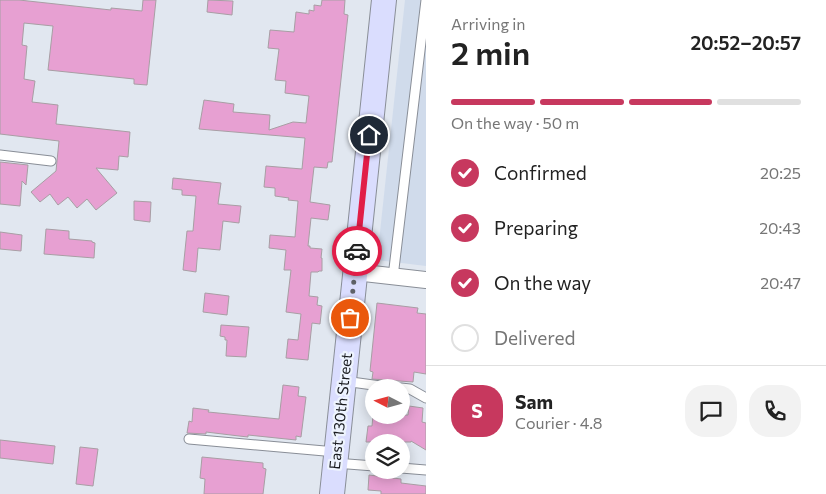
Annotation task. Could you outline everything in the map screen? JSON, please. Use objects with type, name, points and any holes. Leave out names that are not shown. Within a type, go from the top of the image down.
[{"type":"street","name":"East 130th Street","points":[[332,494],[384,0]]},
{"type":"street","points":[[355,272],[426,280]]},
{"type":"lane","points":[[393,277],[426,0]]},
{"type":"lane","points":[[0,155],[51,161]]},
{"type":"lane","points":[[344,381],[365,384]]},
{"type":"lane","points":[[410,389],[426,398]]},
{"type":"lane","points":[[189,440],[336,457],[365,464]]},
{"type":"lane","points":[[410,469],[426,470]]},
{"type":"shaded area","points":[[405,0],[426,0],[426,266],[377,260]]},
{"type":"building","points":[[0,0],[142,11],[143,0],[156,0],[147,85],[134,84],[134,79],[48,70],[53,26],[24,23],[22,45],[27,46],[24,79],[35,81],[32,102],[58,105],[56,124],[130,132],[128,157],[119,156],[118,170],[96,168],[117,193],[96,210],[87,199],[77,208],[68,197],[58,205],[50,194],[40,202],[31,192],[56,171],[59,141],[0,134]]},
{"type":"building","points":[[208,0],[233,1],[232,15],[207,12]]},
{"type":"building","points":[[322,0],[345,0],[344,14],[348,15],[332,162],[328,162],[327,168],[314,167],[310,202],[330,205],[328,220],[311,218],[308,246],[310,248],[322,249],[322,271],[311,272],[309,296],[318,297],[317,305],[322,306],[320,324],[312,323],[308,360],[286,358],[288,339],[298,340],[301,314],[286,312],[291,270],[284,270],[286,250],[269,248],[270,235],[295,237],[298,201],[275,196],[275,188],[264,187],[266,166],[302,169],[305,138],[199,129],[204,100],[234,104],[233,112],[270,115],[269,130],[293,122],[306,123],[309,96],[285,93],[286,81],[275,80],[279,49],[268,48],[270,30],[294,32],[296,12],[309,14],[309,10],[314,11],[314,5],[321,6]]},
{"type":"building","points":[[0,162],[28,165],[26,185],[22,181],[20,206],[0,204]]},
{"type":"building","points":[[173,178],[221,183],[218,204],[241,206],[239,223],[223,221],[220,250],[198,248],[196,272],[183,270],[187,231],[193,231],[196,196],[182,195],[182,190],[172,189]]},
{"type":"building","points":[[134,201],[151,202],[150,222],[134,220]]},
{"type":"building","points":[[46,229],[69,231],[69,239],[92,241],[95,243],[94,258],[44,254]]},
{"type":"building","points":[[0,232],[22,235],[21,251],[0,249]]},
{"type":"building","points":[[205,293],[229,296],[227,315],[203,312]]},
{"type":"building","points":[[377,303],[418,308],[417,313],[426,314],[426,374],[414,372],[413,382],[410,382],[410,379],[372,379],[373,372],[370,371]]},
{"type":"building","points":[[221,325],[249,327],[246,357],[226,356],[227,340],[225,340],[225,337],[220,336]]},
{"type":"building","points":[[283,385],[299,387],[298,396],[306,397],[301,437],[296,436],[296,440],[206,432],[206,434],[187,433],[189,421],[192,422],[193,408],[209,410],[208,412],[279,419]]},
{"type":"building","points":[[410,406],[423,408],[422,422],[426,423],[426,450],[410,442],[410,434],[367,434],[368,426],[372,426],[372,424],[410,424]]},
{"type":"building","points":[[0,440],[55,446],[53,464],[0,458]]},
{"type":"building","points":[[80,447],[98,449],[93,486],[76,484]]},
{"type":"building","points":[[202,457],[263,463],[263,468],[266,469],[263,494],[204,494],[205,479],[200,478]]},
{"type":"building","points":[[369,479],[401,479],[401,483],[426,486],[426,494],[381,494],[381,491],[368,490]]},
{"type":"way so far","points":[[350,318],[357,251]]},
{"type":"route","points":[[357,251],[369,135]]}]
